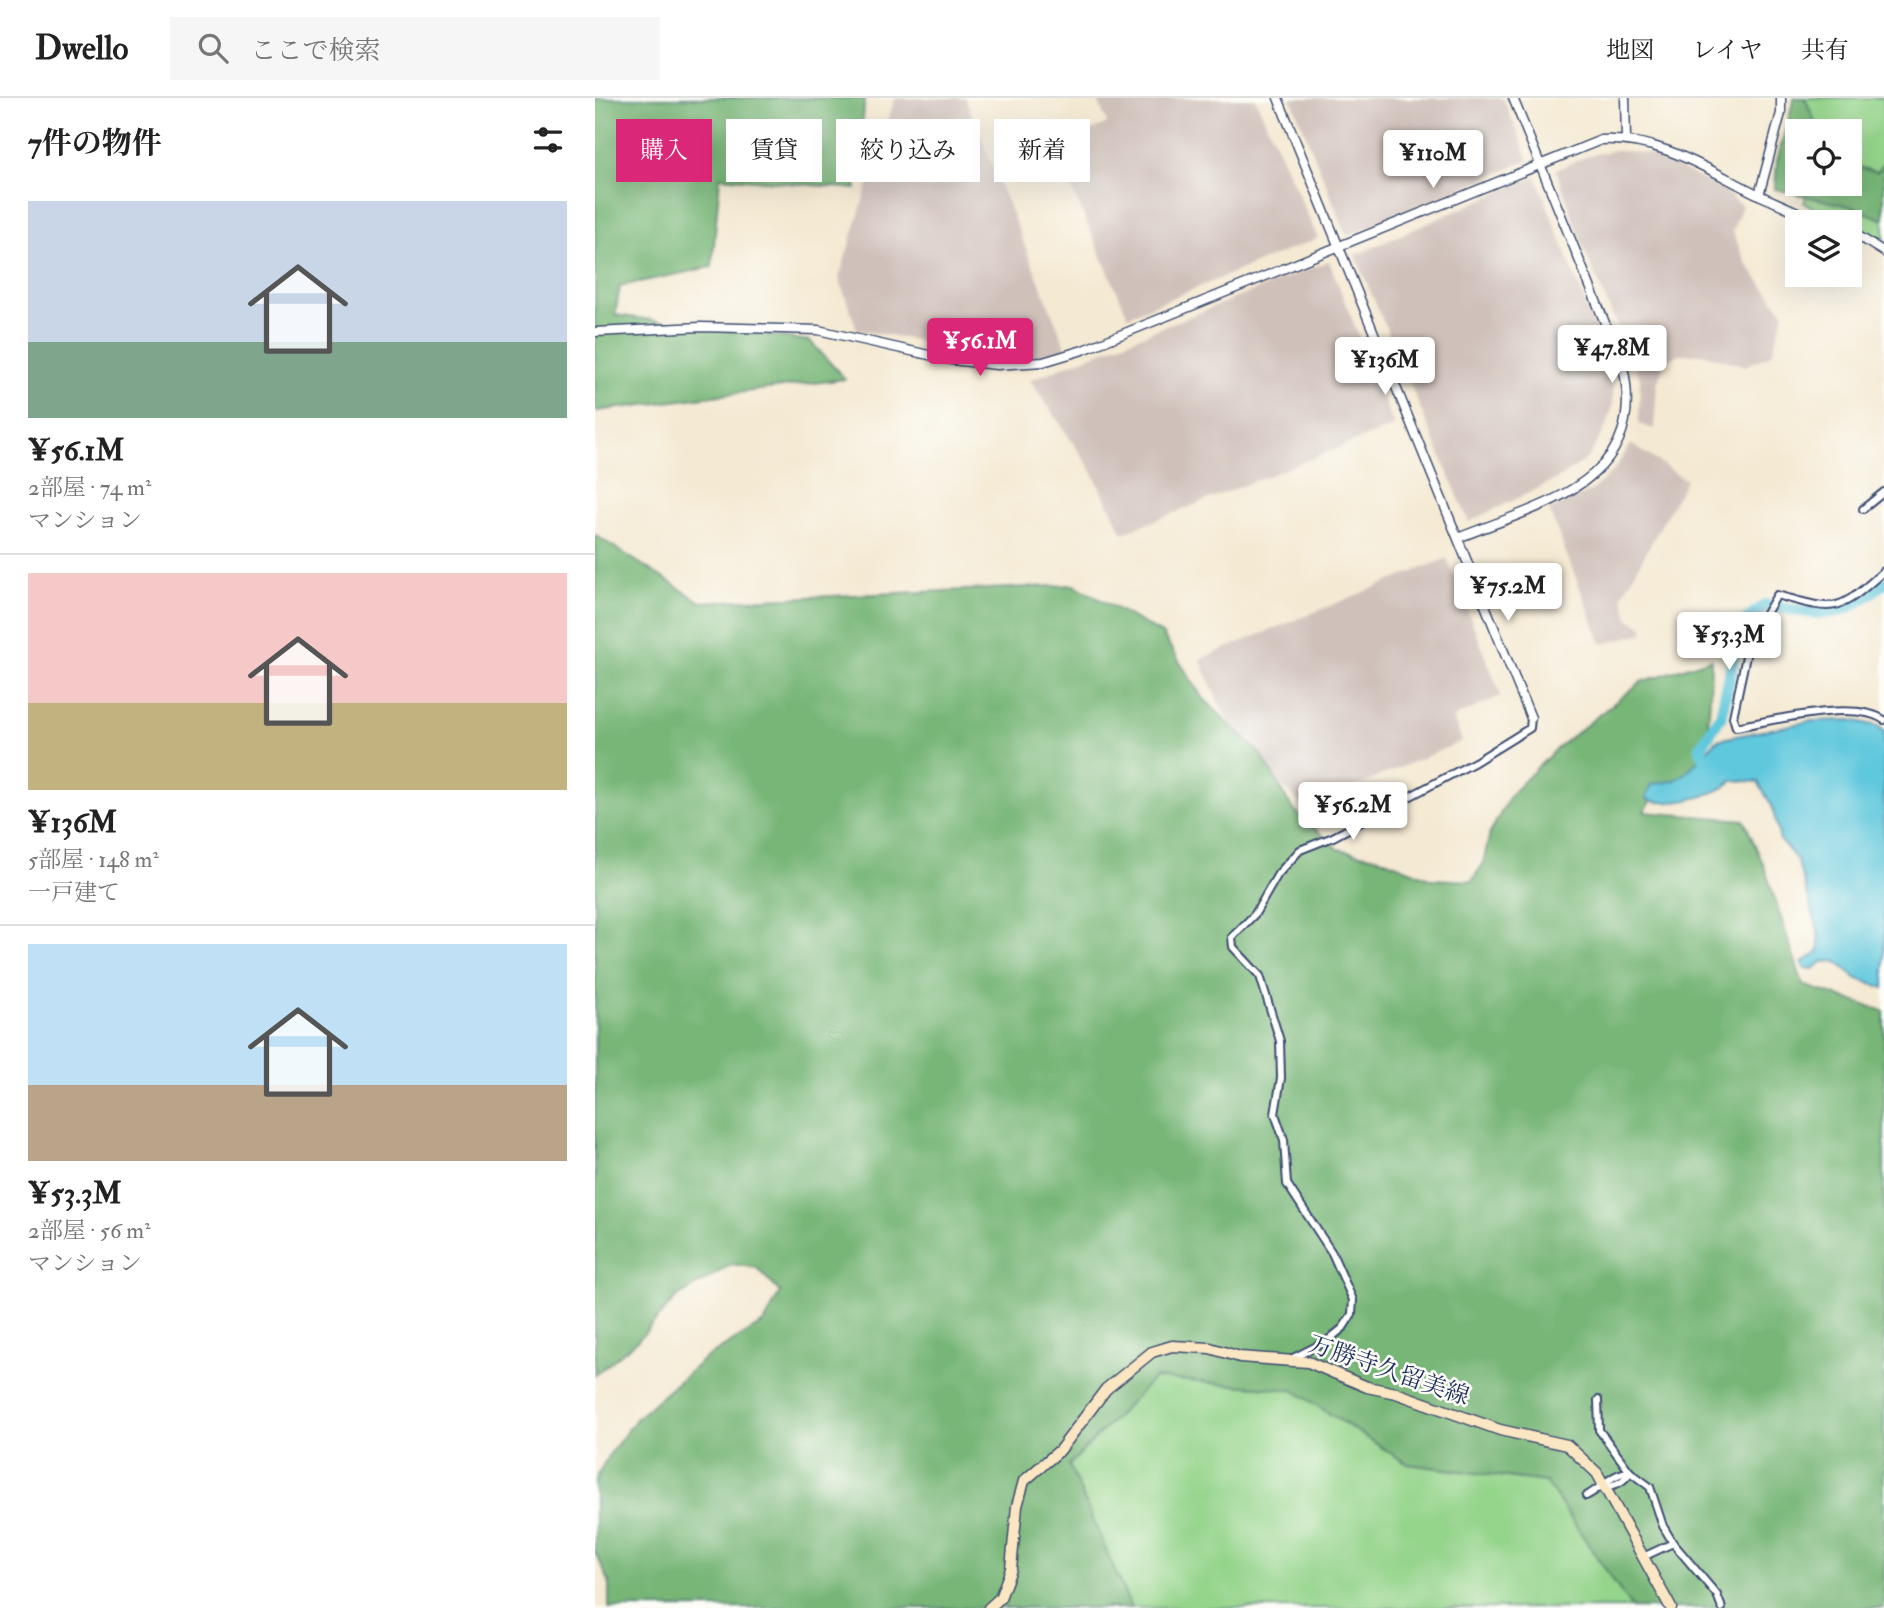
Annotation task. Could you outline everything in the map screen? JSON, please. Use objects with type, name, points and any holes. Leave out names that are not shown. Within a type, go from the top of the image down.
[{"type":"main road","name":"万勝寺久留美線","points":[[989,1608],[1000,1598],[1011,1569],[1017,1506],[1024,1481],[1061,1450],[1097,1398],[1142,1359],[1161,1348],[1172,1346],[1210,1348],[1240,1357],[1308,1362],[1367,1387],[1396,1393],[1500,1430],[1557,1440],[1576,1450],[1605,1486],[1671,1608]]},
{"type":"street","points":[[1278,98],[1531,718],[1530,728],[1475,762],[1333,837],[1300,850],[1277,874],[1255,914],[1232,937],[1233,947],[1254,966],[1260,976],[1280,1041],[1281,1078],[1275,1114],[1284,1140],[1287,1184],[1332,1253],[1353,1300],[1352,1314],[1343,1328],[1327,1341],[1291,1359]]},
{"type":"street","points":[[1458,538],[1584,484],[1607,462],[1625,428],[1628,398],[1623,367],[1513,98]]},
{"type":"street","points":[[1625,98],[1626,139]]},
{"type":"street","points":[[1759,195],[1781,113],[1781,98]]},
{"type":"street","points":[[595,332],[701,327],[818,330],[977,364],[1043,362],[1083,350],[1601,140],[1626,139],[1660,146],[1793,210]]},
{"type":"street","points":[[1862,238],[1884,252]]},
{"type":"street","points":[[1863,509],[1884,492]]},
{"type":"street","points":[[1884,571],[1840,606],[1822,608],[1777,595],[1749,642],[1733,717],[1737,727],[1831,713],[1854,712],[1884,720]]},
{"type":"street","points":[[1598,1400],[1599,1430],[1630,1472],[1650,1487],[1663,1526],[1673,1543],[1717,1595],[1722,1608]]},
{"type":"street","points":[[1586,1496],[1605,1486],[1609,1479],[1630,1472]]},
{"type":"street","points":[[1643,1557],[1673,1543]]},
{"type":"shaded area","points":[[895,98],[965,98],[974,119],[888,119]]},
{"type":"shaded area","points":[[1097,98],[1255,98],[1318,238],[1128,316],[1069,182],[1090,182],[1090,131],[1107,123]]},
{"type":"shaded area","points":[[1291,98],[1503,98],[1529,160],[1347,236]]},
{"type":"shaded area","points":[[980,135],[994,170],[994,182],[999,182],[1067,350],[1041,358],[1004,355],[857,330],[839,278],[869,182],[980,182]]},
{"type":"shaded area","points":[[1616,150],[1649,154],[1724,190],[1742,206],[1732,231],[1746,263],[1784,313],[1772,354],[1745,366],[1704,354],[1680,354],[1665,361],[1657,384],[1654,429],[1639,424],[1640,378],[1585,252],[1556,170],[1587,156]]},
{"type":"shaded area","points":[[1536,176],[1598,336],[1613,383],[1613,405],[1607,425],[1589,457],[1561,477],[1469,522],[1355,255]]},
{"type":"shaded area","points":[[1329,261],[1394,426],[1123,533],[1089,466],[1030,380]]},
{"type":"shaded area","points":[[1631,444],[1686,480],[1622,596],[1629,619],[1643,626],[1644,633],[1602,644],[1549,510],[1591,491],[1614,470]]},
{"type":"shaded area","points":[[1447,558],[1501,696],[1453,718],[1462,741],[1306,808],[1270,775],[1222,710],[1200,659]]},
{"type":"green space","points":[[595,98],[865,98],[863,119],[836,119],[836,182],[857,182],[856,189],[777,182],[822,182],[822,119],[726,119],[726,178],[720,177],[712,267],[620,286],[615,315],[810,341],[845,379],[595,411]]},
{"type":"green space","points":[[1794,98],[1805,98],[1814,119],[1788,119]]},
{"type":"green space","points":[[1799,98],[1884,98],[1884,245],[1862,233],[1862,210],[1818,210],[1804,203],[1806,196],[1862,196],[1862,119],[1809,119]]},
{"type":"green space","points":[[1785,131],[1785,191],[1775,189],[1777,161]]},
{"type":"green space","points":[[1884,163],[1884,220],[1853,207],[1805,196],[1862,196],[1862,168],[1877,172]]},
{"type":"green space","points":[[595,535],[701,602],[1074,585],[1162,634],[1202,697],[1262,756],[1292,808],[1338,849],[1380,858],[1432,879],[1472,881],[1483,864],[1490,833],[1511,794],[1556,749],[1641,682],[1711,659],[1706,741],[1696,771],[1682,787],[1660,795],[1644,812],[1744,820],[1764,866],[1803,985],[1884,1011],[1884,1608],[1632,1608],[1546,1482],[1408,1464],[1293,1390],[1154,1378],[1069,1465],[1131,1608],[609,1608],[609,1581],[595,1552],[595,1482],[606,1459],[637,1418],[704,1359],[765,1322],[780,1292],[757,1268],[732,1264],[676,1298],[638,1340],[595,1375]]},
{"type":"green space","points":[[1154,1378],[1293,1390],[1408,1464],[1546,1482],[1632,1608],[1131,1608],[1069,1465]]},
{"type":"water","points":[[1851,720],[1878,726],[1884,731],[1884,988],[1856,978],[1836,961],[1822,962],[1814,969],[1804,968],[1802,963],[1819,951],[1818,930],[1797,860],[1780,840],[1772,806],[1758,782],[1733,780],[1704,796],[1678,801],[1655,801],[1646,798],[1652,784],[1673,781],[1686,773],[1717,740],[1811,721]]},
{"type":"waterway","points":[[1709,767],[1700,748],[1721,716],[1739,631],[1745,621],[1765,605],[1815,613],[1841,610],[1854,605],[1884,582]]}]
